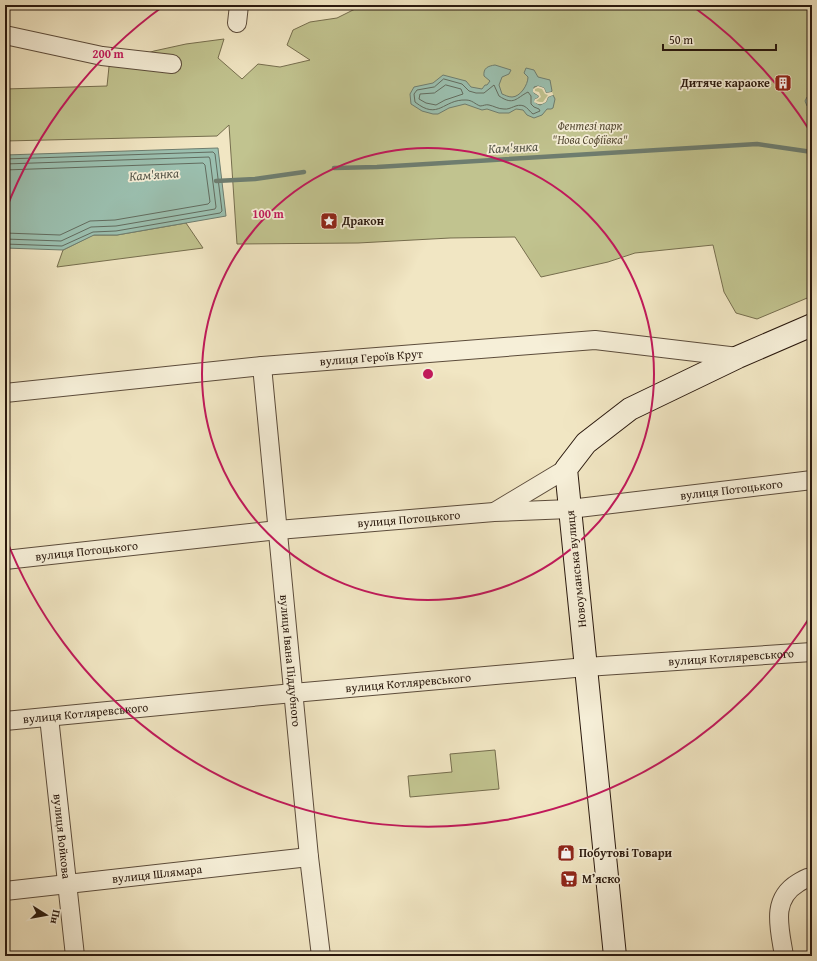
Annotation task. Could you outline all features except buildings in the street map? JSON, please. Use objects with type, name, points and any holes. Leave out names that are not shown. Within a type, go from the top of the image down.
[{"type":"street","points":[[237,23],[239,5]]},
{"type":"street","points":[[5,35],[102,56],[172,64]]},
{"type":"street","points":[[494,512],[566,469],[586,443],[630,409],[738,357],[812,325]]},
{"type":"street","name":"вулиця Героїв Крут","points":[[5,393],[262,366],[595,340],[738,357]]},
{"type":"street","name":"вулиця Івана Піддубного","points":[[262,366],[309,857],[321,956]]},
{"type":"street","name":"Новоуманська вулиця","points":[[566,469],[615,956]]},
{"type":"street","name":"вулиця Потоцького","points":[[5,560],[278,530],[494,512],[570,509],[812,480]]},
{"type":"street","name":"вулиця Котляревського","points":[[5,721],[586,666],[812,652]]},
{"type":"street","name":"вулиця Войкова","points":[[49,717],[75,956]]},
{"type":"street","name":"вулиця Шлямара","points":[[5,891],[309,857]]},
{"type":"street","points":[[784,956],[779,915],[782,900],[792,887],[808,877],[812,877]]},
{"type":"green space","name":"Фентезі парк \"Нова Софіївка\"","points":[[363,5],[812,5],[812,296],[757,319],[736,313],[724,292],[713,245],[635,253],[608,262],[541,277],[515,237],[450,238],[358,243],[237,244],[229,125],[217,136],[5,141],[5,89],[107,86],[110,57],[129,59],[154,51],[186,44],[224,39],[218,58],[242,79],[258,64],[280,67],[310,60],[287,45],[293,30],[310,22],[337,18]]},
{"type":"green space","points":[[186,223],[203,248],[57,267],[63,250],[93,235],[117,235]]},
{"type":"green space","points":[[495,750],[499,789],[410,797],[408,776],[452,772],[450,754]]},
{"type":"water","points":[[495,65],[511,70],[509,74],[502,77],[499,85],[502,94],[509,97],[518,95],[525,87],[528,80],[528,77],[524,73],[526,68],[534,70],[538,77],[550,80],[551,92],[546,93],[544,88],[538,86],[534,87],[534,93],[539,96],[535,99],[536,103],[540,105],[546,102],[548,97],[553,95],[555,99],[553,108],[547,109],[542,115],[534,118],[527,115],[523,110],[516,109],[509,113],[499,113],[487,109],[482,110],[465,104],[449,108],[438,114],[433,114],[422,111],[411,104],[410,94],[414,87],[433,83],[443,75],[466,81],[471,87],[482,89],[490,81],[484,76],[485,69]]},
{"type":"water","points":[[812,94],[812,108],[807,106],[805,101],[807,97]]},
{"type":"water","points":[[218,148],[226,216],[117,235],[94,235],[63,250],[5,248],[5,155]]},
{"type":"pier","points":[[538,86],[544,88],[546,93],[552,92],[553,95],[548,97],[546,102],[538,104],[534,102],[539,96],[533,92],[533,89]],"holes":[[[535,89],[542,89],[545,94],[548,95],[543,102],[536,101],[541,97],[539,92],[535,91]]]},
{"type":"waterway","name":"Кам'янка","points":[[334,168],[377,167],[757,144],[812,152]]},
{"type":"waterway","name":"Кам'янка","points":[[216,181],[255,179],[304,172]]},
{"type":"place","name":"Дитяче караоке","points":[[783,83]]},
{"type":"place","name":"Дракон","points":[[329,221]]},
{"type":"place","name":"Побутові Товари","points":[[566,853]]},
{"type":"place","name":"Мʼяско","points":[[569,879]]}]
